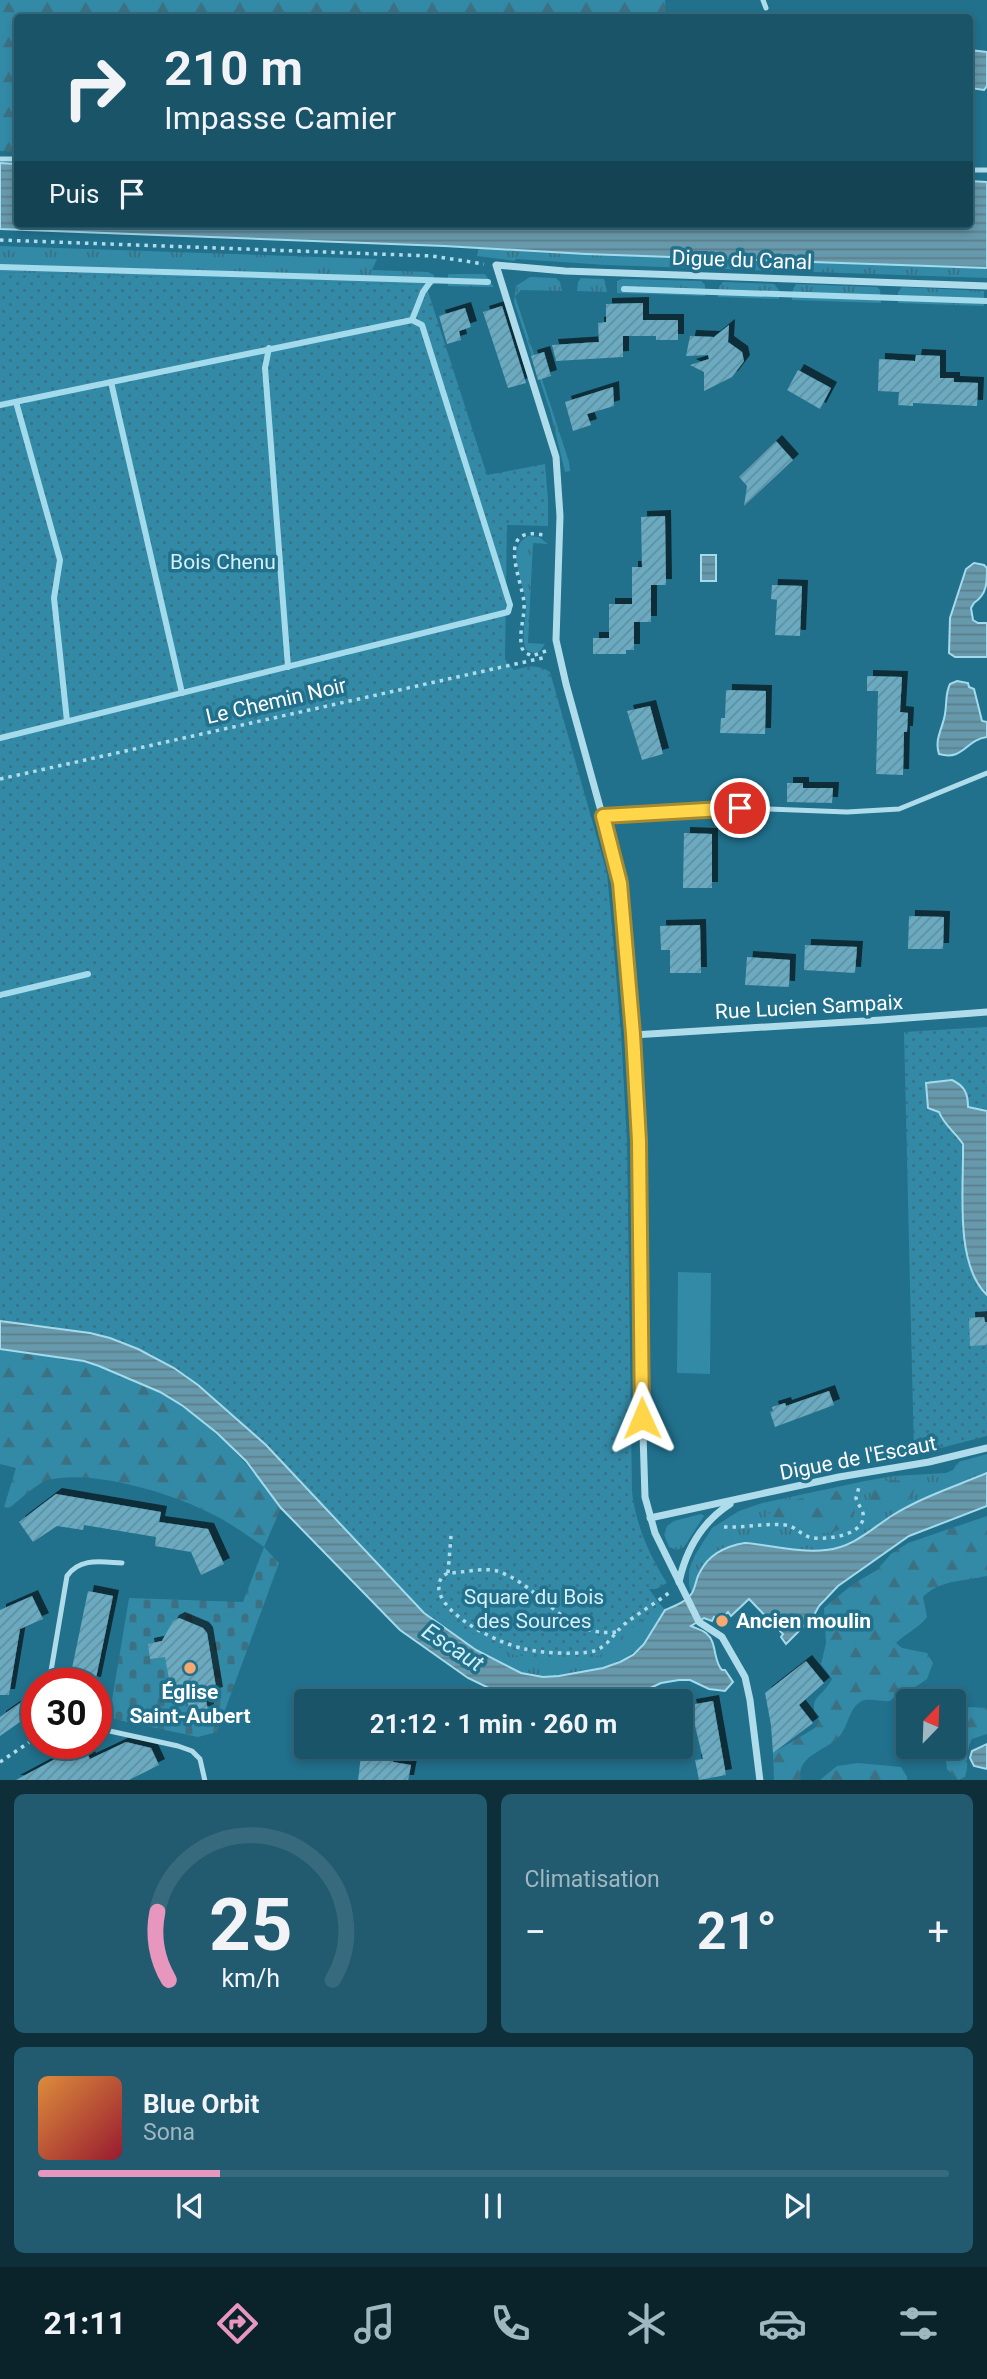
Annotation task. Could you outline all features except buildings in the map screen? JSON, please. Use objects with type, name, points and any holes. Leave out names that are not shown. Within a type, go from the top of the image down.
[{"type":"street","name":"Digue du Canal","points":[[496,265],[565,271],[987,286]]},
{"type":"street","points":[[496,265],[556,457],[560,502],[555,630],[557,645],[620,883],[639,1141],[645,1497],[650,1518],[699,1622],[712,1629],[727,1644],[748,1686],[760,1780]]},
{"type":"street","name":"Rue Lucien Sampaix","points":[[633,1034],[987,1012]]},
{"type":"street","name":"Digue de l'Escaut","points":[[650,1518],[987,1448]]},
{"type":"street","name":"Digue de l'Escaut","points":[[679,1583],[684,1560],[697,1536],[714,1516],[737,1500]]},
{"type":"lane","points":[[763,0],[766,8]]},
{"type":"lane","points":[[603,816],[740,808],[847,812],[899,808],[987,773]]},
{"type":"lane","points":[[51,1668],[66,1576],[75,1567],[89,1562],[122,1563]]},
{"type":"lane","points":[[112,1732],[178,1746],[197,1755],[205,1780]]},
{"type":"path","points":[[0,240],[432,256],[496,265]]},
{"type":"path","points":[[521,662],[524,652],[520,643],[523,599],[514,566],[515,549],[518,540],[528,534],[559,539]]},
{"type":"path","points":[[524,652],[536,656],[557,645]]},
{"type":"path","name":"Le Chemin Noir","points":[[0,779],[559,654]]},
{"type":"path","points":[[720,1527],[789,1525],[816,1538],[849,1533],[859,1527],[863,1520],[863,1511],[856,1499],[866,1472]]},
{"type":"path","points":[[448,1573],[451,1536]]},
{"type":"path","points":[[616,1632],[587,1630],[574,1625],[525,1586],[497,1571],[448,1573],[441,1577],[439,1587],[444,1604],[475,1628],[519,1648],[586,1653],[605,1646],[616,1632],[679,1583]]},
{"type":"path","points":[[0,1762],[21,1748]]},
{"type":"green space","points":[[0,0],[665,0],[666,14],[14,14],[14,152],[0,151]]},
{"type":"green space","points":[[0,246],[377,259],[372,270],[428,272],[434,275],[434,285],[0,272]]},
{"type":"green space","points":[[479,247],[523,251],[987,268],[987,278],[515,261],[477,256]]},
{"type":"green space","points":[[0,272],[426,285],[487,475],[545,464],[548,526],[507,525],[505,659],[514,670],[533,666],[550,672],[607,873],[627,1140],[632,1492],[644,1539],[667,1583],[656,1589],[649,1589],[661,1606],[625,1633],[608,1652],[586,1660],[568,1661],[514,1655],[444,1619],[413,1593],[409,1597],[266,1445],[198,1385],[138,1349],[109,1338],[0,1321]]},
{"type":"green space","points":[[448,274],[485,274],[494,287],[448,286]]},
{"type":"green space","points":[[530,277],[556,278],[562,291],[521,290],[515,296],[569,462],[570,471],[565,472],[551,414],[514,302],[516,286]]},
{"type":"green space","points":[[581,278],[604,279],[607,292],[577,291]]},
{"type":"green space","points":[[617,281],[701,281],[705,285],[705,296],[617,293]]},
{"type":"green space","points":[[723,282],[774,284],[779,290],[779,299],[718,297],[719,287]]},
{"type":"green space","points":[[796,284],[877,287],[880,290],[881,303],[792,300]]},
{"type":"green space","points":[[902,287],[984,291],[984,306],[898,303],[898,292]]},
{"type":"green space","points":[[528,536],[539,537],[548,544],[533,543],[528,643],[545,644],[536,654],[526,650],[524,644],[526,604],[516,558],[521,542]]},
{"type":"green space","points":[[987,1027],[987,1436],[914,1455],[904,1032]]},
{"type":"green space","points":[[678,1272],[711,1273],[710,1374],[677,1373]]},
{"type":"green space","points":[[0,1349],[86,1362],[116,1371],[171,1399],[196,1417],[242,1459],[281,1508],[264,1547],[224,1520],[194,1505],[108,1480],[66,1477],[48,1480],[33,1488],[9,1508],[4,1507],[16,1468],[0,1464]]},
{"type":"green space","points":[[987,1454],[987,1473],[916,1503],[844,1547],[813,1550],[751,1544],[721,1551],[705,1564],[692,1594],[689,1570],[695,1555],[712,1528],[739,1511],[762,1503],[865,1481],[893,1476],[946,1473],[953,1470],[958,1462]]},
{"type":"green space","points":[[910,1481],[914,1484],[911,1497],[905,1502],[874,1512],[870,1507],[872,1487],[876,1483]]},
{"type":"green space","points":[[847,1489],[852,1492],[854,1514],[852,1520],[843,1528],[818,1533],[789,1521],[764,1520],[771,1512],[790,1502]]},
{"type":"green space","points":[[701,1514],[704,1516],[684,1547],[677,1550],[669,1547],[664,1534],[667,1526],[674,1521]]},
{"type":"green space","points":[[987,1516],[987,1576],[944,1584],[929,1591],[923,1597],[927,1617],[896,1643],[902,1648],[927,1653],[933,1663],[927,1679],[917,1686],[896,1689],[896,1696],[890,1701],[868,1700],[857,1704],[838,1738],[806,1760],[800,1772],[801,1780],[774,1780],[773,1753],[815,1728],[819,1721],[815,1713],[815,1702],[832,1679],[821,1664],[826,1643],[824,1608],[853,1584],[877,1570],[891,1554],[908,1543]]},
{"type":"green space","points":[[264,1547],[279,1563],[217,1732],[198,1737],[112,1719],[112,1700],[129,1598],[243,1602]]},
{"type":"green space","name":"Square du Bois des Sources","points":[[413,1592],[659,1603],[665,1610],[643,1643],[615,1663],[564,1676],[540,1677],[505,1667],[469,1648],[421,1610],[409,1597]]},
{"type":"green space","points":[[987,1708],[987,1734],[972,1739],[968,1749],[965,1777],[958,1780],[947,1769],[946,1759],[966,1759],[966,1709]]},
{"type":"green space","points":[[858,1763],[901,1767],[907,1780],[820,1780],[837,1766]]},
{"type":"water","points":[[973,50],[987,52],[987,86],[984,90],[973,88]]},
{"type":"water","points":[[0,163],[14,164],[14,228],[973,228],[973,181],[987,182],[987,268],[0,229]]},
{"type":"water","points":[[701,555],[716,555],[716,581],[701,581]]},
{"type":"water","points":[[974,563],[987,568],[984,592],[971,608],[973,620],[987,623],[987,657],[955,657],[949,653],[950,618],[966,569]]},
{"type":"water","points":[[957,681],[968,683],[969,687],[974,689],[982,721],[987,722],[987,737],[954,755],[939,754],[938,738],[945,714],[947,691],[950,684]]},
{"type":"water","points":[[952,1080],[965,1091],[968,1107],[987,1111],[987,1295],[969,1264],[965,1245],[962,1202],[963,1144],[939,1112],[928,1108],[926,1083]]},
{"type":"water","name":"Escaut","points":[[0,1321],[110,1338],[174,1368],[198,1385],[266,1445],[424,1613],[476,1650],[521,1673],[543,1677],[603,1668],[633,1655],[644,1644],[665,1610],[690,1596],[708,1560],[731,1546],[745,1543],[806,1550],[836,1548],[854,1541],[916,1503],[987,1473],[987,1506],[909,1536],[838,1586],[786,1644],[781,1637],[783,1634],[749,1599],[731,1616],[728,1612],[719,1621],[714,1617],[712,1621],[704,1618],[691,1626],[710,1637],[719,1666],[733,1682],[725,1691],[709,1689],[690,1680],[661,1683],[648,1689],[491,1689],[468,1678],[400,1630],[281,1508],[246,1461],[183,1406],[160,1392],[84,1361],[0,1349]]},
{"type":"water","points":[[987,1744],[987,1769],[974,1766],[970,1758],[972,1751]]},
{"type":"waterway","points":[[0,267],[488,282]]},
{"type":"waterway","points":[[0,405],[412,320],[423,292],[431,281]]},
{"type":"waterway","points":[[624,289],[987,301]]},
{"type":"waterway","points":[[0,738],[508,612],[510,605],[422,325],[412,320]]},
{"type":"waterway","points":[[269,348],[265,368],[288,667]]},
{"type":"waterway","points":[[111,382],[182,693]]},
{"type":"waterway","points":[[16,402],[60,560],[54,598],[67,721]]},
{"type":"waterway","points":[[0,995],[88,974]]},
{"type":"place","name":"Ancien moulin","points":[[722,1621]]},
{"type":"place","name":"Église Saint-Aubert","points":[[190,1668]]},
{"type":"route","points":[[642,1418],[639,1141],[633,1034],[620,883],[603,816],[740,808]]},
{"type":"park label","name":"Bois Chenu","points":[[223,562]]}]
